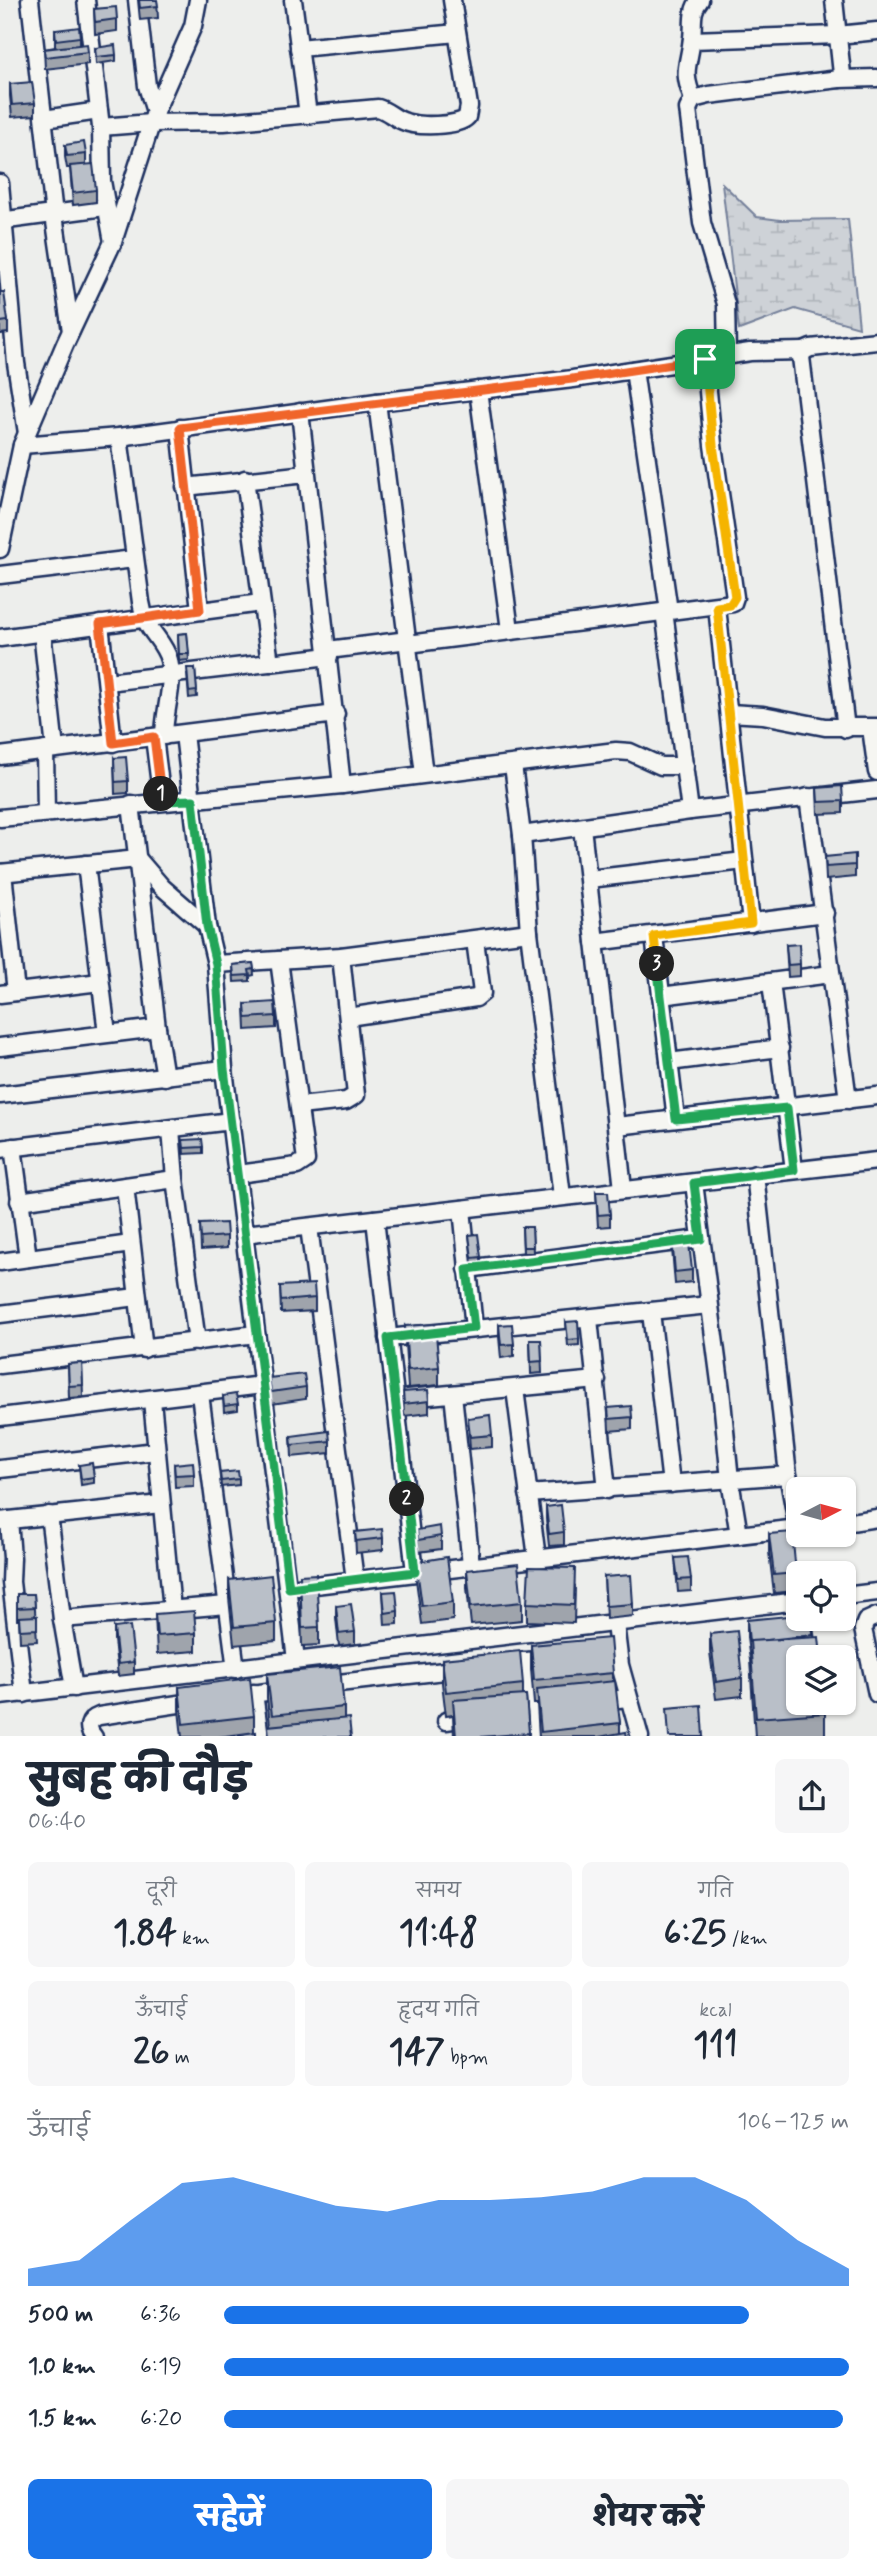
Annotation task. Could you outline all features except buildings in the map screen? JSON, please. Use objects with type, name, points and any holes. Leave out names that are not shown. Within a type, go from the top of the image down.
[{"type":"street","points":[[30,0],[54,215],[71,331]]},
{"type":"street","points":[[86,0],[100,119],[100,161],[105,207],[113,242]]},
{"type":"street","points":[[136,0],[153,118]]},
{"type":"street","points":[[0,549],[6,482],[71,331],[113,242],[153,118],[193,26],[198,0]]},
{"type":"street","points":[[293,0],[308,115]]},
{"type":"street","points":[[44,119],[153,118],[224,122],[378,108],[416,125],[464,121],[469,106],[452,0]]},
{"type":"street","points":[[700,0],[694,10],[692,40],[686,66],[687,82],[693,99],[688,109],[688,117],[702,223],[726,304],[727,355]]},
{"type":"street","points":[[834,0],[842,74],[839,79]]},
{"type":"street","points":[[692,40],[838,35],[877,31]]},
{"type":"street","points":[[299,48],[457,33]]},
{"type":"street","points":[[693,99],[839,79],[877,78]]},
{"type":"street","points":[[0,183],[24,439]]},
{"type":"street","points":[[2,221],[105,207]]},
{"type":"street","points":[[24,439],[119,437],[634,370],[750,352],[804,351],[877,341]]},
{"type":"street","points":[[804,351],[801,357],[846,729]]},
{"type":"street","points":[[107,682],[270,663],[408,642],[730,605],[735,597],[713,445],[705,359]]},
{"type":"street","points":[[634,370],[667,611],[690,811]]},
{"type":"street","points":[[478,390],[510,630]]},
{"type":"street","points":[[377,402],[424,774]]},
{"type":"street","points":[[300,412],[342,785]]},
{"type":"street","points":[[180,428],[200,610]]},
{"type":"street","points":[[119,437],[134,559],[145,618],[163,646],[171,675],[159,736],[162,801]]},
{"type":"street","points":[[185,487],[306,474]]},
{"type":"street","points":[[246,479],[270,663]]},
{"type":"street","points":[[0,575],[134,559]]},
{"type":"street","points":[[0,638],[261,603]]},
{"type":"street","points":[[717,607],[751,923]]},
{"type":"street","points":[[100,624],[113,743]]},
{"type":"street","points":[[42,632],[50,750],[46,813]]},
{"type":"street","points":[[729,713],[764,715],[803,724],[846,729],[874,728],[877,772]]},
{"type":"street","points":[[0,756],[336,714]]},
{"type":"street","points":[[184,734],[207,926],[216,964],[224,1069],[296,1660]]},
{"type":"street","points":[[0,818],[342,785],[615,751],[630,752],[661,766],[685,766]]},
{"type":"street","points":[[513,765],[562,1196]]},
{"type":"street","points":[[522,835],[690,811],[877,790]]},
{"type":"street","points":[[808,797],[848,1100]]},
{"type":"street","points":[[131,804],[165,1077]]},
{"type":"street","points":[[582,827],[623,1189]]},
{"type":"street","points":[[138,859],[162,887],[207,926]]},
{"type":"street","points":[[100,982],[8,993],[2,873],[138,859]]},
{"type":"street","points":[[589,879],[744,861]]},
{"type":"street","points":[[86,864],[107,1033]]},
{"type":"street","points":[[595,942],[825,914]]},
{"type":"street","points":[[216,964],[341,956],[530,932]]},
{"type":"street","points":[[654,936],[676,1119]]},
{"type":"street","points":[[348,1017],[476,998],[482,993],[482,988],[475,940]]},
{"type":"street","points":[[299,1106],[346,1101],[356,1095],[341,956]]},
{"type":"street","points":[[238,1174],[304,1163],[306,1156],[279,960]]},
{"type":"street","points":[[661,996],[831,974]]},
{"type":"street","points":[[771,982],[794,1170]]},
{"type":"street","points":[[0,1047],[157,1028]]},
{"type":"street","points":[[669,1062],[780,1048]]},
{"type":"street","points":[[0,1095],[224,1069]]},
{"type":"street","points":[[617,1126],[877,1097]]},
{"type":"street","points":[[28,1258],[7,1148],[231,1121]]},
{"type":"street","points":[[171,1129],[197,1342]]},
{"type":"street","points":[[244,1234],[877,1161]]},
{"type":"street","points":[[527,1494],[788,1475],[755,1174]]},
{"type":"street","points":[[19,1201],[175,1179]]},
{"type":"street","points":[[694,1183],[739,1535]]},
{"type":"street","points":[[125,1186],[144,1349]]},
{"type":"street","points":[[462,1209],[474,1328]]},
{"type":"street","points":[[374,1219],[415,1572]]},
{"type":"street","points":[[309,1227],[355,1580]]},
{"type":"street","points":[[467,1269],[701,1239]]},
{"type":"street","points":[[0,1262],[131,1244]]},
{"type":"street","points":[[0,1314],[137,1297]]},
{"type":"street","points":[[388,1338],[709,1305]]},
{"type":"street","points":[[651,1312],[671,1484]]},
{"type":"street","points":[[589,1319],[607,1490]]},
{"type":"street","points":[[0,1365],[256,1334]]},
{"type":"street","points":[[397,1399],[597,1380]]},
{"type":"street","points":[[0,1417],[262,1385]]},
{"type":"street","points":[[515,1389],[537,1558]]},
{"type":"street","points":[[200,1394],[236,1669]]},
{"type":"street","points":[[453,1394],[471,1565]]},
{"type":"street","points":[[152,1400],[172,1610]]},
{"type":"street","points":[[0,1469],[156,1451]]},
{"type":"street","points":[[24,1694],[6,1575],[12,1558],[4,1520],[161,1504]]},
{"type":"street","points":[[49,1516],[74,1688]]},
{"type":"street","points":[[856,1521],[877,1518]]},
{"type":"street","points":[[289,1588],[786,1529]]},
{"type":"street","points":[[856,1595],[877,1592]]},
{"type":"street","points":[[856,1600],[872,1618],[863,1629],[874,1668],[877,1694]]},
{"type":"street","points":[[0,1696],[786,1603]]},
{"type":"street","points":[[62,1619],[227,1605]]},
{"type":"street","points":[[615,1624],[611,1651],[640,1736]]},
{"type":"street","points":[[94,1736],[88,1724],[99,1716],[254,1693],[564,1657]]},
{"type":"street","points":[[523,1661],[534,1736]]},
{"type":"street","points":[[254,1693],[260,1736]]},
{"type":"street","points":[[579,1704],[628,1698]]},
{"type":"street","points":[[446,1721],[494,1714]]},
{"type":"green space","points":[[722,183],[757,217],[780,220],[848,219],[859,327],[795,309],[739,330]]},
{"type":"route","points":[[705,359],[713,445],[735,597],[730,605],[717,607],[751,923],[654,936],[676,1119],[787,1108],[794,1170],[694,1183],[701,1239],[467,1269],[474,1328],[388,1338],[415,1572],[289,1588],[224,1069],[216,964],[207,926],[193,800],[162,801],[154,737],[113,743],[100,624],[200,610],[180,428],[572,379],[705,359]]}]
